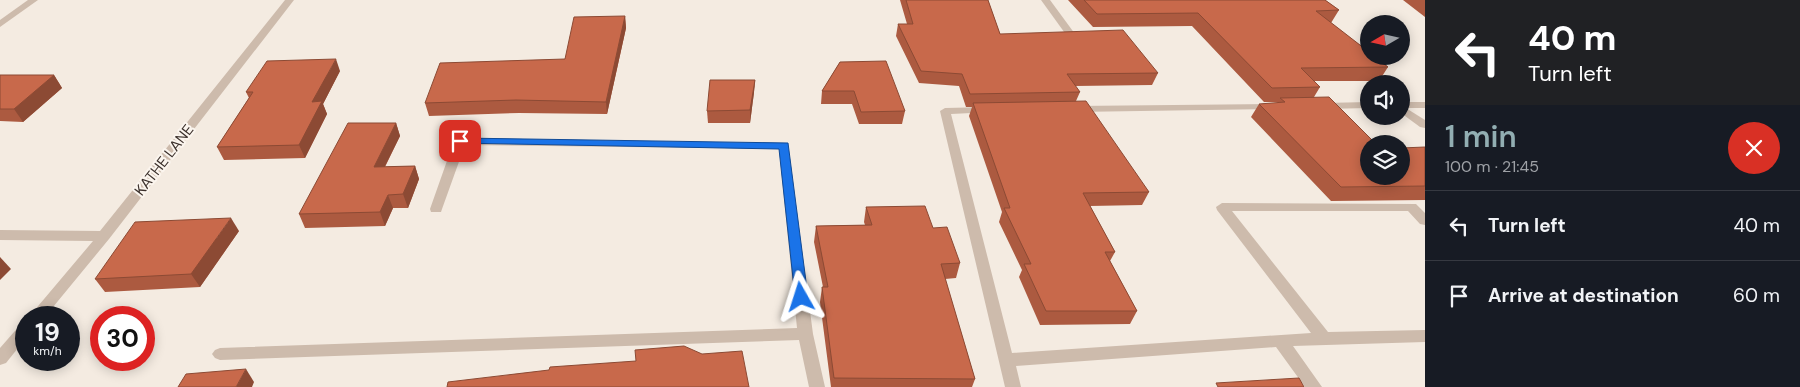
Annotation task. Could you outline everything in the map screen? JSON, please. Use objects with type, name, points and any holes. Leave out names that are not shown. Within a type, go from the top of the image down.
[{"type":"street","points":[[0,24],[34,0]]},
{"type":"street","name":"KATHE LANE","points":[[45,306],[104,236],[290,0]]},
{"type":"street","points":[[1045,0],[1070,34]]},
{"type":"street","points":[[1410,105],[1425,104]]},
{"type":"street","points":[[1311,106],[1360,105]]},
{"type":"street","points":[[1060,109],[1282,106]]},
{"type":"street","points":[[1002,110],[945,111],[1013,387]]},
{"type":"street","points":[[1410,113],[1424,125]]},
{"type":"street","points":[[436,209],[460,141],[784,146],[806,334],[817,387]]},
{"type":"street","points":[[1324,338],[1222,207],[1410,207],[1425,221]]},
{"type":"street","points":[[0,234],[104,236]]},
{"type":"street","points":[[220,354],[806,334]]},
{"type":"street","points":[[1006,360],[1324,338],[1425,336]]},
{"type":"street","points":[[0,359],[15,341]]},
{"type":"street","points":[[1280,341],[1314,387]]},
{"type":"building","points":[[906,0],[988,0],[1000,34],[1123,30],[1158,73],[1067,74],[1080,92],[970,94],[962,74],[921,71],[898,24],[913,24]]},
{"type":"building","points":[[1084,0],[1325,0],[1339,10],[1316,11],[1360,45],[1360,65],[1385,65],[1388,67],[1301,68],[1320,87],[1272,88],[1198,13],[1097,14]]},
{"type":"building","points":[[625,16],[606,102],[516,100],[425,103],[440,63],[565,59],[574,17]]},
{"type":"building","points":[[336,59],[312,102],[322,101],[299,145],[217,147],[253,92],[246,92],[267,61]]},
{"type":"building","points":[[886,61],[905,111],[861,112],[854,91],[822,91],[840,62]]},
{"type":"building","points":[[0,75],[54,75],[14,109],[0,109]]},
{"type":"building","points":[[710,80],[755,80],[750,110],[707,111]]},
{"type":"building","points":[[1329,97],[1367,135],[1360,135],[1360,185],[1410,185],[1410,148],[1425,147],[1425,186],[1341,187],[1259,104],[1285,102],[1280,98]]},
{"type":"building","points":[[1086,101],[1149,192],[1083,193],[1115,252],[1105,252],[1137,311],[1046,311],[1024,264],[1031,264],[1004,208],[1010,208],[973,103]]},
{"type":"building","points":[[348,123],[396,123],[374,167],[415,166],[403,194],[388,195],[380,212],[299,214]]},
{"type":"building","points":[[925,206],[933,228],[947,227],[960,263],[941,264],[975,379],[834,378],[822,287],[828,287],[816,226],[872,225],[866,207]]},
{"type":"building","points":[[231,218],[191,274],[95,279],[135,222]]},
{"type":"building","points":[[684,346],[702,354],[742,351],[749,387],[447,387],[448,382],[549,370],[550,367],[636,361],[635,350]]},
{"type":"building","points":[[246,369],[236,387],[178,387],[186,374]]},
{"type":"building","points":[[1299,378],[1304,387],[1218,387],[1216,383]]},
{"type":"route","points":[[460,141],[784,146],[801,297]]}]
